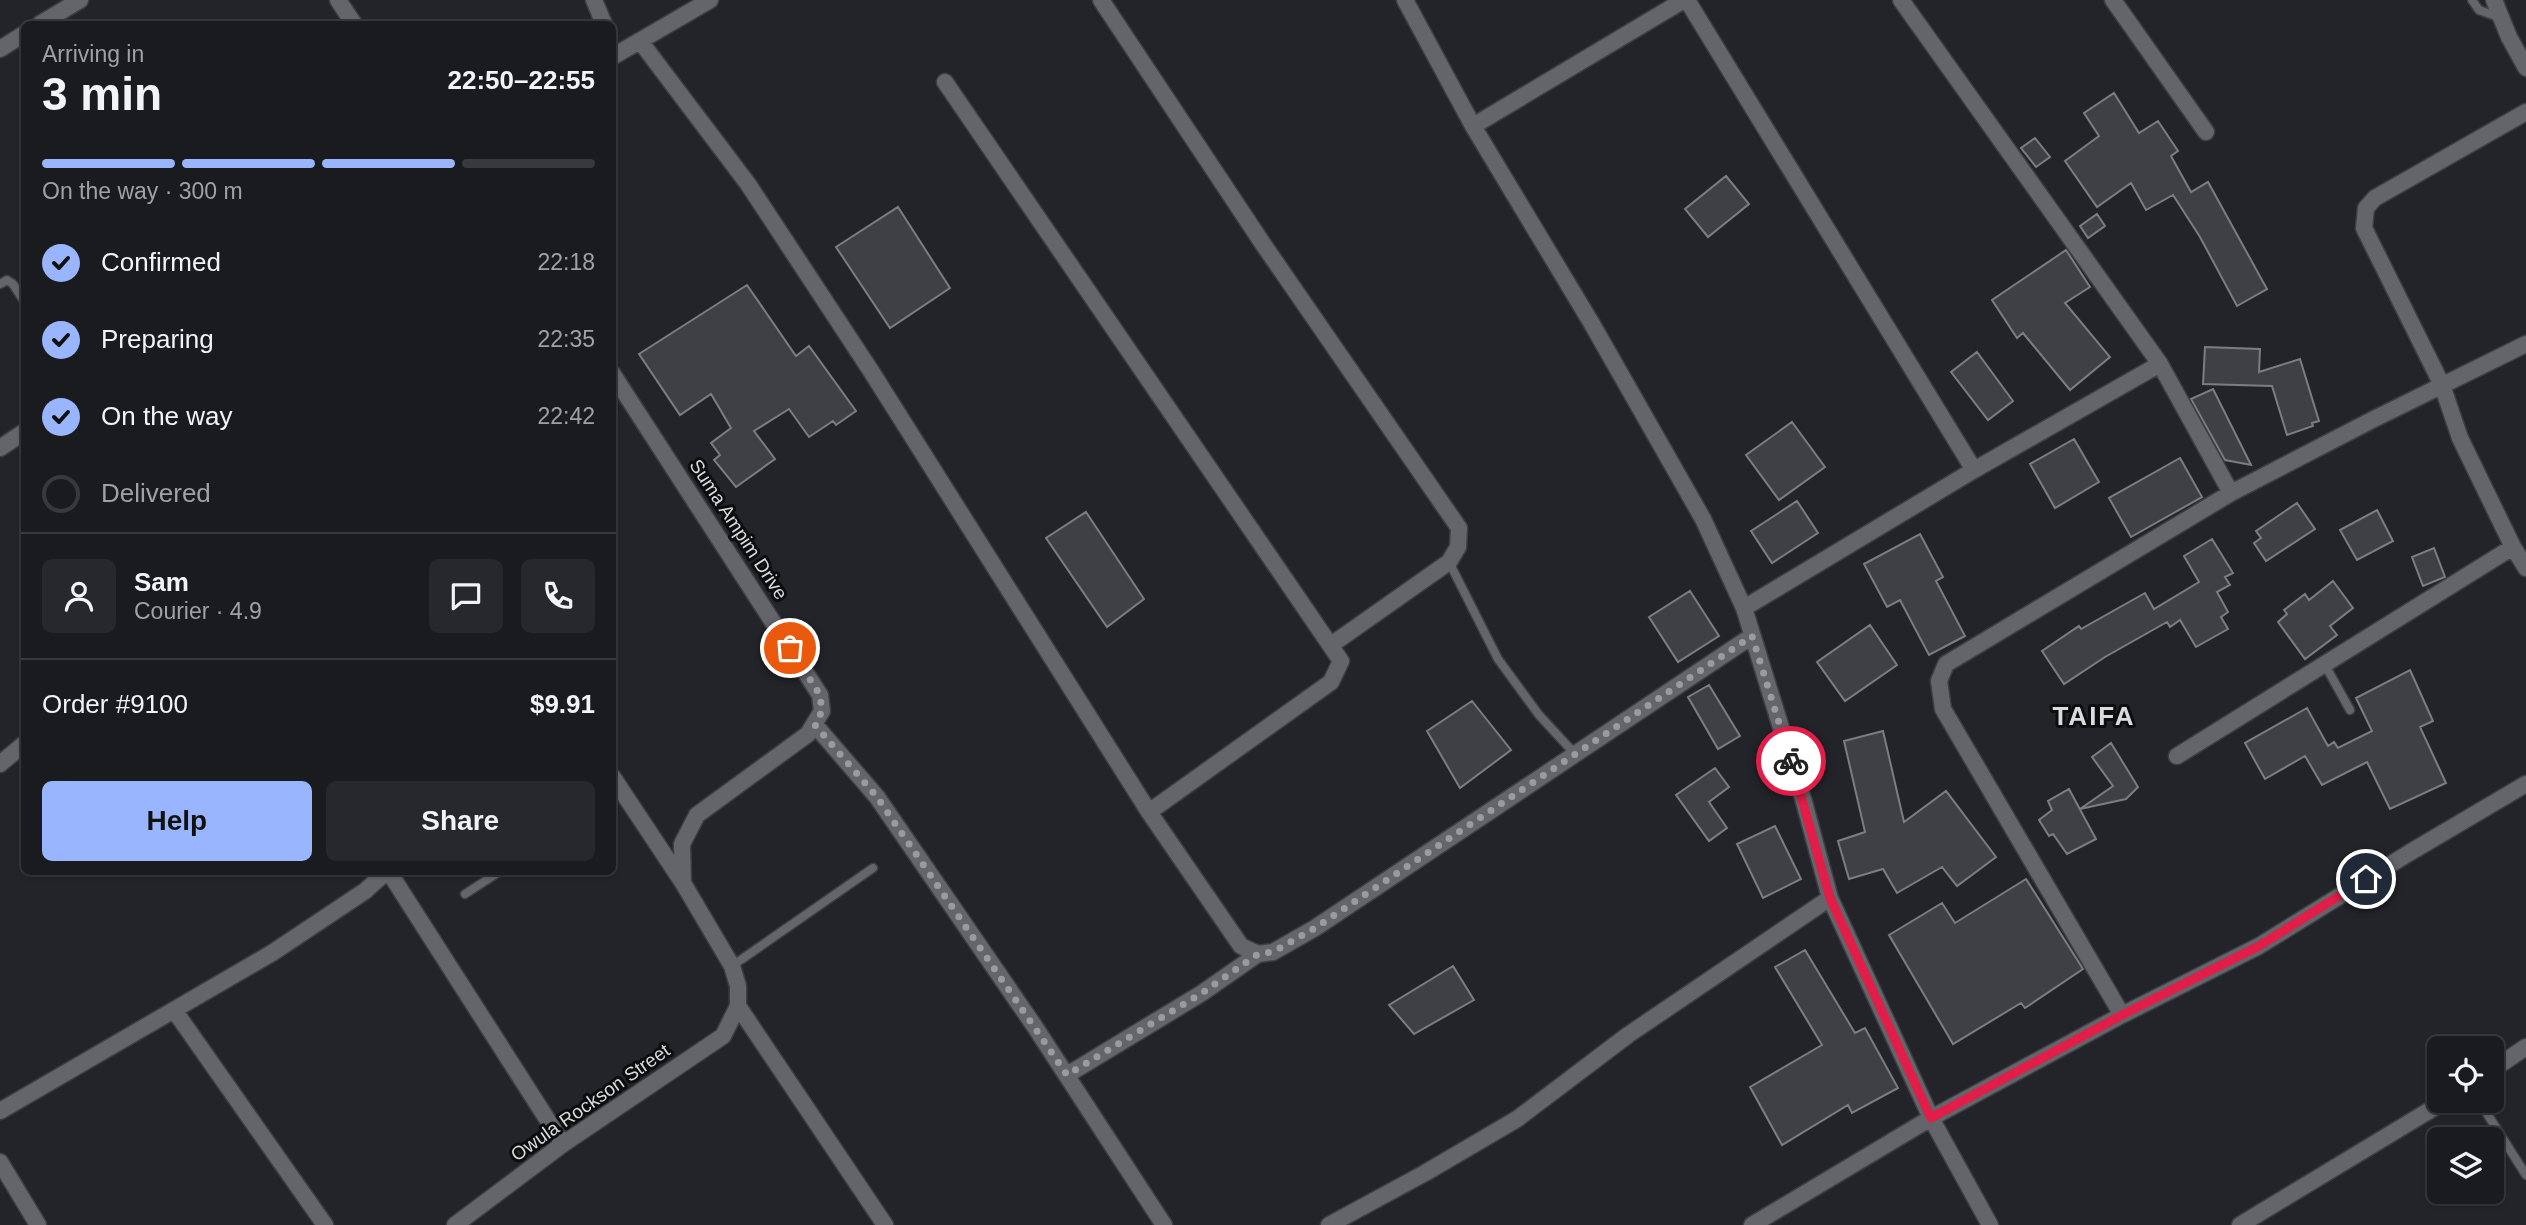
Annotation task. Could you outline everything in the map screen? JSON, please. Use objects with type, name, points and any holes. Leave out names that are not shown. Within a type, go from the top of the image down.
[{"type":"street","points":[[45,21],[80,0]]},
{"type":"street","points":[[338,0],[352,21]]},
{"type":"street","points":[[594,0],[603,21]]},
{"type":"street","points":[[616,52],[710,0]]},
{"type":"street","points":[[1101,0],[1263,244],[1459,528],[1458,547],[1449,562],[1331,645]]},
{"type":"street","points":[[1405,0],[1473,126],[1592,324],[1703,519],[1744,608],[1804,802],[1830,898],[1931,1118],[1990,1225]]},
{"type":"street","points":[[1473,126],[1685,0],[1974,470]]},
{"type":"street","points":[[1901,0],[2160,364],[2231,493]]},
{"type":"street","points":[[2113,0],[2206,132]]},
{"type":"street","points":[[2494,0],[2526,68]]},
{"type":"street","points":[[0,49],[21,36]]},
{"type":"street","points":[[640,41],[755,195],[871,371],[1149,812],[1230,933],[1241,946],[1258,954]]},
{"type":"street","points":[[945,82],[1341,661],[1331,682],[1149,812]]},
{"type":"street","points":[[2526,112],[2375,198],[2366,208],[2364,228],[2442,385],[2460,438],[2526,568]]},
{"type":"street","points":[[2122,1015],[1943,709],[1939,681],[1946,664],[2231,493],[2526,344]]},
{"type":"street","points":[[1744,608],[1974,470],[2160,364]]},
{"type":"street","name":"Suma Ampim Drive","points":[[616,379],[820,695],[818,718],[877,797],[1067,1075],[1164,1225]]},
{"type":"street","points":[[0,448],[21,434]]},
{"type":"street","points":[[2178,756],[2513,547]]},
{"type":"street","points":[[1067,1075],[1202,993],[1258,954],[1273,952],[1315,928],[1752,636]]},
{"type":"street","points":[[683,883],[682,844],[697,816],[808,734],[818,718]]},
{"type":"street","points":[[0,764],[21,746]]},
{"type":"street","points":[[1752,1225],[1931,1118],[2122,1015],[2259,946],[2526,784]]},
{"type":"street","points":[[616,787],[683,883],[732,966],[738,986],[738,1006],[885,1225]]},
{"type":"street","points":[[0,1111],[272,953],[384,875]]},
{"type":"street","points":[[390,875],[563,1144]]},
{"type":"street","points":[[1329,1225],[1517,1119],[1628,1035],[1830,898]]},
{"type":"street","name":"Owula Rockson Street","points":[[455,1225],[563,1144],[723,1036],[738,1006]]},
{"type":"street","points":[[174,1010],[325,1225]]},
{"type":"street","points":[[2504,1062],[2526,1047]]},
{"type":"street","points":[[2240,1225],[2427,1112]]},
{"type":"street","points":[[0,1162],[38,1225]]},
{"type":"street","points":[[1774,1210],[1784,1225]]},
{"type":"lane","points":[[2472,0],[2479,10],[2501,19]]},
{"type":"lane","points":[[0,284],[7,280],[21,296]]},
{"type":"lane","points":[[1449,562],[1498,659],[1539,715],[1575,754]]},
{"type":"lane","points":[[2325,665],[2350,710]]},
{"type":"lane","points":[[732,966],[873,867]]},
{"type":"lane","points":[[465,894],[494,875]]},
{"type":"lane","points":[[2487,1113],[2526,1175]]},
{"type":"building","points":[[2114,93],[2139,133],[2158,121],[2178,151],[2171,156],[2191,192],[2208,182],[2267,289],[2237,306],[2200,237],[2173,195],[2146,210],[2131,183],[2097,207],[2065,161],[2099,136],[2084,113]]},
{"type":"building","points":[[2035,138],[2050,157],[2036,167],[2021,148]]},
{"type":"building","points":[[1726,176],[1749,204],[1708,237],[1685,209]]},
{"type":"building","points":[[898,207],[950,288],[890,328],[836,247]]},
{"type":"building","points":[[2097,214],[2105,226],[2088,238],[2080,226]]},
{"type":"building","points":[[2066,250],[2090,287],[2065,303],[2110,357],[2070,390],[2023,333],[2017,338],[1992,300]]},
{"type":"building","points":[[747,285],[796,356],[809,346],[856,411],[836,425],[833,421],[809,437],[789,409],[754,431],[775,459],[736,487],[714,460],[720,455],[711,443],[731,428],[711,394],[680,415],[639,354]]},
{"type":"building","points":[[2205,347],[2260,349],[2259,372],[2300,359],[2319,421],[2312,423],[2313,426],[2287,435],[2272,386],[2203,384]]},
{"type":"building","points":[[1977,352],[2013,401],[1988,420],[1951,372]]},
{"type":"building","points":[[2213,389],[2251,465],[2225,460],[2191,399]]},
{"type":"building","points":[[1792,422],[1825,467],[1779,500],[1746,455]]},
{"type":"building","points":[[2074,439],[2099,482],[2055,508],[2030,464]]},
{"type":"building","points":[[2180,458],[2202,497],[2131,537],[2109,498]]},
{"type":"building","points":[[1797,501],[1818,533],[1772,563],[1751,531]]},
{"type":"building","points":[[2297,503],[2315,529],[2266,561],[2254,543],[2261,538],[2256,531]]},
{"type":"building","points":[[2377,510],[2393,541],[2357,560],[2340,530]]},
{"type":"building","points":[[1086,512],[1144,599],[1107,627],[1046,538]]},
{"type":"building","points":[[1920,534],[1943,577],[1936,581],[1965,636],[1929,655],[1900,600],[1887,607],[1864,564]]},
{"type":"building","points":[[2212,539],[2233,573],[2225,577],[2230,585],[2217,592],[2228,612],[2221,617],[2228,629],[2196,647],[2180,620],[2170,627],[2167,622],[2064,684],[2042,651],[2079,626],[2081,629],[2145,593],[2154,609],[2199,582],[2184,556]]},
{"type":"building","points":[[2434,548],[2445,577],[2423,586],[2412,557]]},
{"type":"building","points":[[2333,581],[2353,608],[2330,626],[2337,635],[2305,659],[2278,622],[2287,614],[2284,610],[2305,594],[2309,600]]},
{"type":"building","points":[[1690,591],[1719,636],[1678,662],[1649,617]]},
{"type":"building","points":[[1870,625],[1897,665],[1845,701],[1817,662]]},
{"type":"building","points":[[2410,670],[2433,721],[2420,727],[2446,783],[2390,809],[2367,762],[2322,785],[2305,756],[2265,779],[2245,743],[2307,708],[2328,746],[2334,742],[2338,748],[2372,731],[2356,698]]},
{"type":"building","points":[[1709,685],[1740,736],[1718,749],[1688,697]]},
{"type":"building","points":[[1472,701],[1511,750],[1460,788],[1427,731]]},
{"type":"building","points":[[1883,731],[1904,822],[1946,791],[1996,857],[1957,886],[1942,867],[1897,893],[1883,869],[1849,879],[1838,841],[1865,832],[1844,741]]},
{"type":"building","points":[[2111,743],[2138,787],[2126,799],[2080,809],[2113,786],[2092,757]]},
{"type":"building","points":[[1715,768],[1729,787],[1709,802],[1727,828],[1709,841],[1676,795]]},
{"type":"building","points":[[2069,789],[2096,839],[2067,854],[2053,834],[2049,836],[2039,820],[2052,810],[2048,801]]},
{"type":"building","points":[[1775,826],[1801,879],[1763,898],[1737,844]]},
{"type":"building","points":[[2026,879],[2083,969],[2025,1008],[2021,1003],[1953,1044],[1889,935],[1942,903],[1955,923]]},
{"type":"building","points":[[1805,950],[1855,1033],[1865,1028],[1898,1088],[1852,1113],[1848,1105],[1782,1145],[1750,1087],[1822,1045],[1775,967]]},
{"type":"building","points":[[1453,966],[1474,1000],[1414,1034],[1389,1005]]},
{"type":"way so far","points":[[790,648],[820,695],[822,711],[815,725],[877,797],[1067,1075],[1202,993],[1258,954],[1273,952],[1315,928],[1752,636],[1791,761]]},
{"type":"district","name":"TAIFA","points":[[2094,716]]},
{"type":"route","points":[[1791,761],[1830,898],[1931,1118],[2122,1015],[2259,946],[2366,879]]}]
